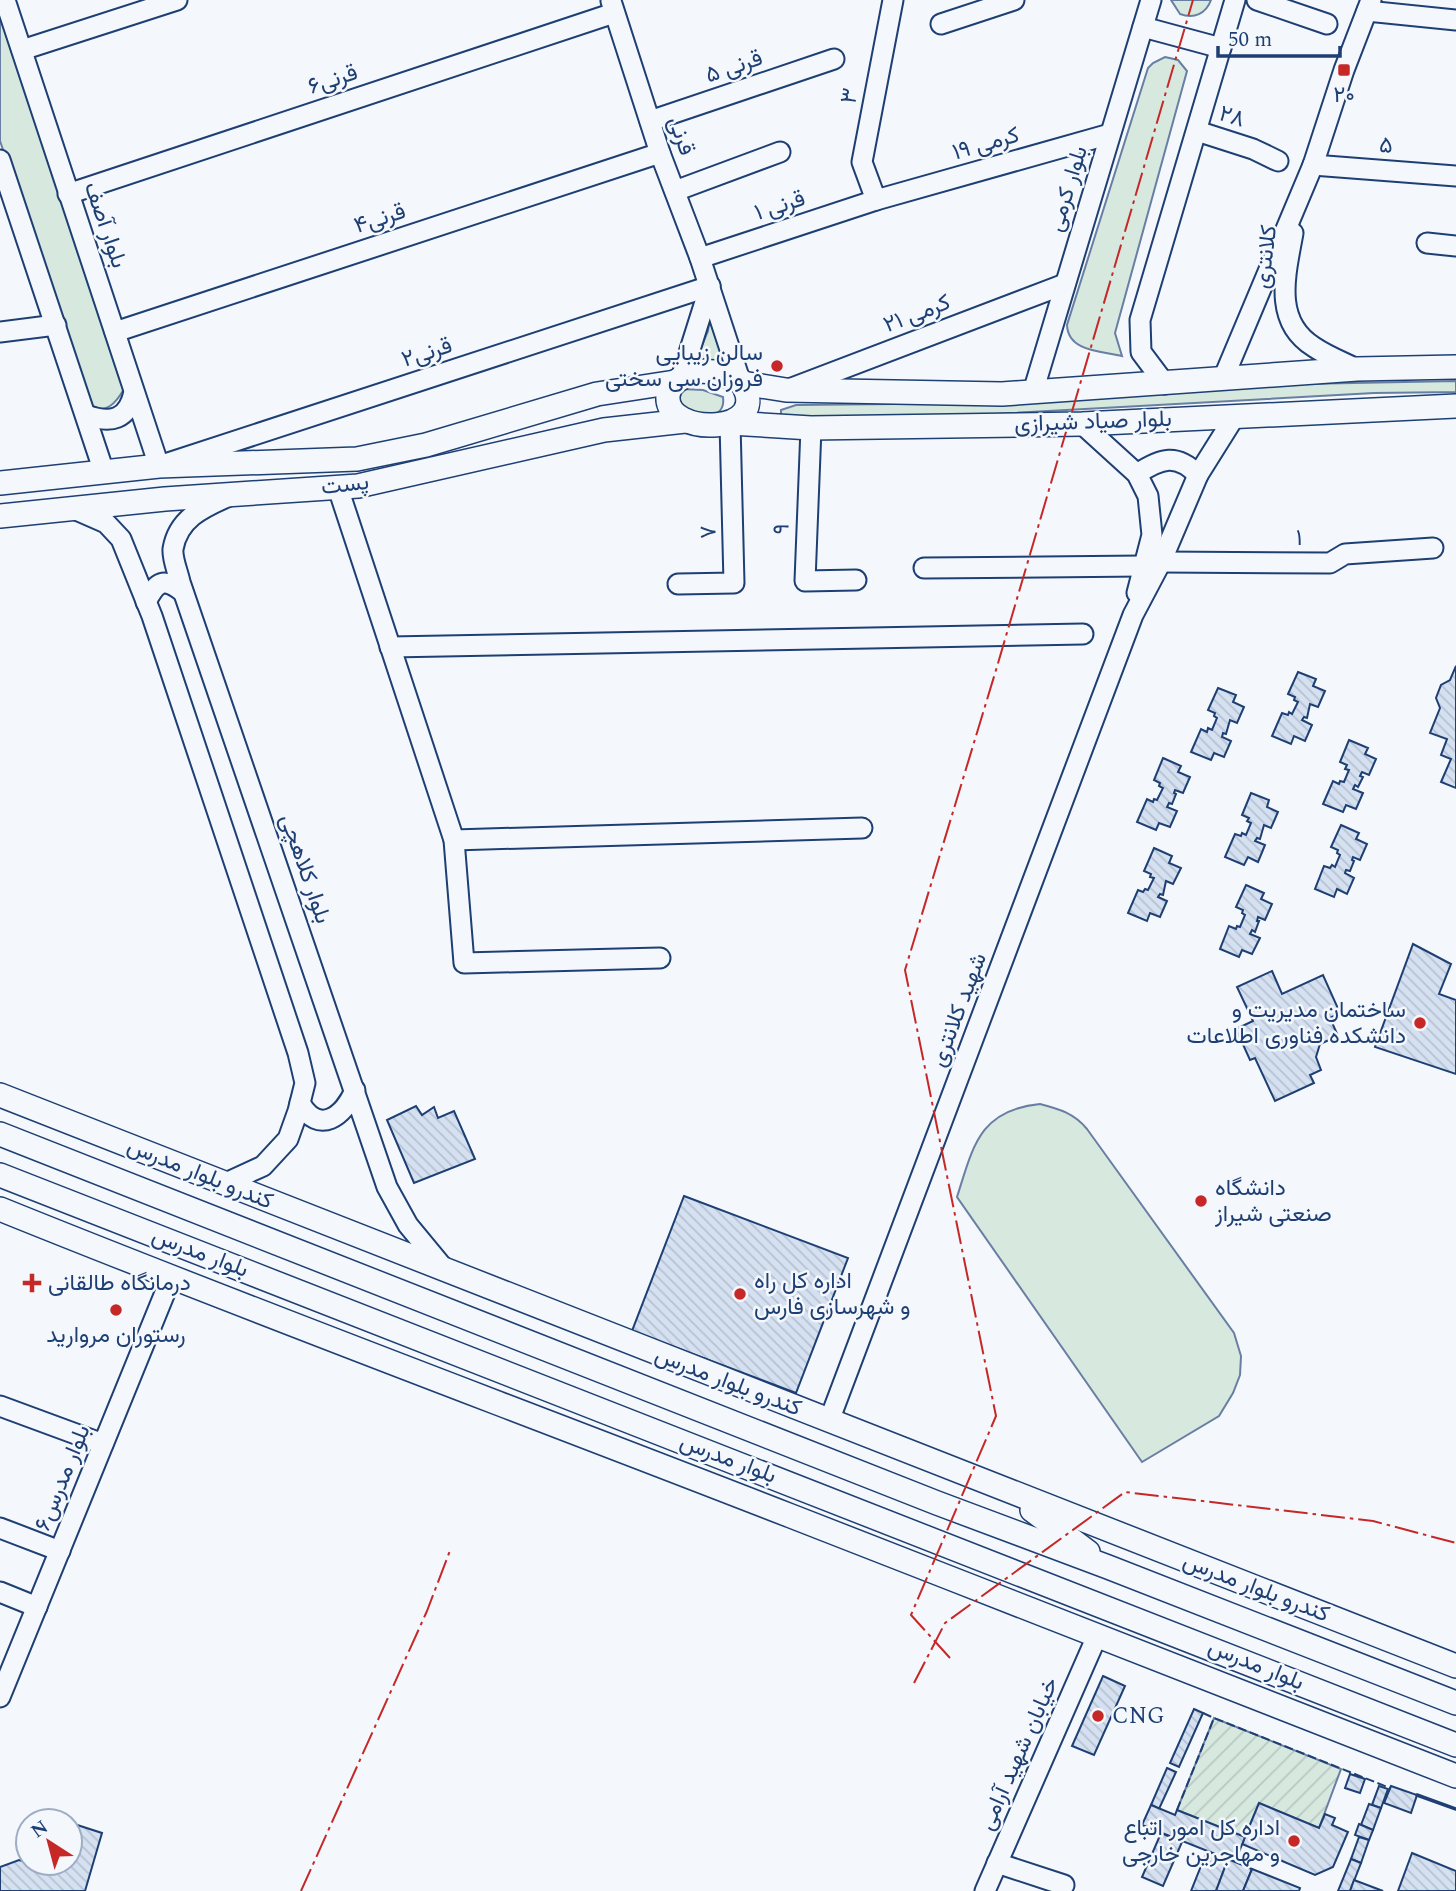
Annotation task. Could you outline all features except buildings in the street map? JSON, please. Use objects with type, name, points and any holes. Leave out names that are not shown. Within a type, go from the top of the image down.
[{"type":"main road","name":"بلوار صیاد شیرازی","points":[[741,382],[786,390],[1033,392],[1357,369],[1456,367]]},
{"type":"main road","points":[[700,372],[714,372],[741,382],[747,391],[749,404],[742,416],[730,423],[699,424],[685,421],[673,413],[668,400],[670,388],[678,380],[700,372]]},
{"type":"main road","name":"پست","points":[[0,483],[159,466],[357,459],[426,445],[597,394],[678,380]]},
{"type":"main road","points":[[785,426],[777,420],[775,410],[778,399],[786,390]]},
{"type":"main road","points":[[597,394],[619,404],[623,414],[618,423],[604,430]]},
{"type":"main road","name":"بلوار صیاد شیرازی","points":[[730,423],[811,428],[1082,424],[1456,406]]},
{"type":"main road","name":"پست","points":[[0,516],[358,486],[604,430],[685,421]]},
{"type":"main road","name":"کندرو بلوار مدرس","points":[[0,1096],[1456,1666]]},
{"type":"main road","name":"بلوار مدرس","points":[[0,1134],[937,1503],[1456,1703]]},
{"type":"main road","name":"بلوار مدرس","points":[[0,1175],[1456,1745]]},
{"type":"main road","points":[[110,1218],[123,1182]]},
{"type":"main road","points":[[0,1209],[171,1278],[835,1533],[1456,1776]]},
{"type":"main road","points":[[416,1259],[445,1308],[489,1288]]},
{"type":"main road","points":[[371,1319],[394,1364]]},
{"type":"main road","points":[[394,1364],[441,1347]]},
{"type":"main road","points":[[760,1504],[810,1490],[835,1533]]},
{"type":"main road","points":[[1008,1492],[1108,1567]]},
{"type":"street","name":"بلوار آصف","points":[[5,0],[159,466]]},
{"type":"street","points":[[22,50],[177,0]]},
{"type":"street","name":"۳","points":[[876,200],[862,162],[894,0]]},
{"type":"street","points":[[941,24],[1014,0]]},
{"type":"street","name":"بلوار کرمی","points":[[1033,392],[1151,0]]},
{"type":"street","points":[[1165,384],[1141,352],[1140,320],[1236,0]]},
{"type":"street","points":[[1257,0],[1327,24]]},
{"type":"street","name":"قرنی","points":[[612,6],[660,153],[710,286],[741,382]]},
{"type":"street","name":"قرنی۶","points":[[68,194],[612,6]]},
{"type":"street","points":[[1369,6],[1456,20]]},
{"type":"street","name":"کلانتری","points":[[1223,379],[1313,165],[1344,70],[1369,6]]},
{"type":"street","points":[[1143,27],[1221,48]]},
{"type":"street","name":"قرنی ۵","points":[[650,121],[834,59]]},
{"type":"street","name":"۲۸","points":[[1197,131],[1253,149],[1278,161]]},
{"type":"street","name":"کرمی ۱۹","points":[[876,200],[1110,134]]},
{"type":"street","points":[[675,191],[780,152]]},
{"type":"street","name":"قرنی۴","points":[[115,332],[660,153]]},
{"type":"street","points":[[0,160],[4,187],[56,326],[104,472]]},
{"type":"street","name":"۵","points":[[1313,165],[1456,176]]},
{"type":"street","name":"کلانتری","points":[[1299,197],[1284,297],[1289,322],[1311,346],[1357,369]]},
{"type":"street","name":"قرنی ۱","points":[[700,258],[876,200]]},
{"type":"street","points":[[1427,243],[1456,246]]},
{"type":"street","name":"کرمی ۲۱","points":[[786,390],[1065,284]]},
{"type":"street","points":[[678,380],[710,286]]},
{"type":"street","name":"قرنی۲","points":[[159,466],[710,286]]},
{"type":"street","points":[[0,332],[56,326]]},
{"type":"street","points":[[86,415],[101,420],[119,418],[131,407],[134,392]]},
{"type":"street","points":[[1152,564],[1198,475],[1235,416]]},
{"type":"street","name":"۷","points":[[678,584],[734,583],[730,423]]},
{"type":"street","points":[[1082,424],[1137,474],[1148,496],[1152,564]]},
{"type":"street","name":"۹","points":[[811,428],[805,581],[856,580]]},
{"type":"street","points":[[1137,474],[1151,464],[1169,459],[1187,464],[1198,475]]},
{"type":"street","points":[[338,488],[454,840],[464,963],[660,958]]},
{"type":"street","name":"بلوار کلاهچی","points":[[232,495],[202,509],[180,526],[173,551],[183,592],[387,1187],[408,1226],[447,1271]]},
{"type":"street","points":[[74,509],[106,523],[121,539],[146,602],[298,1053],[305,1083],[288,1139],[263,1166],[224,1184]]},
{"type":"street","name":"۱","points":[[924,568],[1330,563],[1345,554],[1433,548]]},
{"type":"street","name":"شهید کلانتری","points":[[829,1422],[1152,564]]},
{"type":"street","points":[[146,602],[155,587],[163,582],[172,583],[183,592]]},
{"type":"street","points":[[390,647],[1083,634]]},
{"type":"street","points":[[454,840],[862,828]]},
{"type":"street","points":[[300,1103],[306,1114],[316,1120],[329,1120],[349,1102],[355,1090]]},
{"type":"street","name":"بلوار مدرس۶","points":[[2,1686],[37,1607],[171,1278]]},
{"type":"street","points":[[0,1406],[103,1444]]},
{"type":"street","points":[[0,1528],[60,1551]]},
{"type":"street","points":[[0,1592],[37,1607]]},
{"type":"street","name":"خیابان شهید آرامی","points":[[985,1891],[1097,1636]]},
{"type":"street","points":[[997,1863],[1064,1885]]},
{"type":"shaded area","points":[[1171,0],[1211,0],[1203,12],[1190,16],[1180,14]]},
{"type":"shaded area","points":[[0,15],[124,389],[114,403],[105,408],[90,404],[0,141]]},
{"type":"shaded area","points":[[1165,57],[1178,60],[1187,71],[1115,333],[1122,356],[1087,349],[1073,341],[1067,325],[1148,68]]},
{"type":"shaded area","points":[[712,303],[724,366],[695,362],[708,331]]},
{"type":"shaded area","points":[[1456,381],[1456,392],[1374,393],[904,419],[781,419],[781,410],[796,405],[995,403],[1302,384]]},
{"type":"shaded area","points":[[683,389],[703,390],[723,397],[721,409],[713,415],[689,417],[674,397]]},
{"type":"shaded area","points":[[1040,1104],[1071,1115],[1087,1129],[1234,1333],[1241,1356],[1240,1375],[1219,1416],[1142,1462],[957,1197],[974,1147],[991,1123],[1004,1114]]},
{"type":"shaded area","points":[[1214,1718],[1341,1769],[1319,1828],[1259,1803],[1245,1837],[1177,1810]]},
{"type":"fence","points":[[1203,1713],[1214,1718]]},
{"type":"fence","points":[[1177,1810],[1214,1718],[1390,1788]]},
{"type":"wall","points":[[1417,1795],[1456,1809]]},
{"type":"power","points":[[950,1658],[911,1615],[996,1416],[905,970],[1193,0]]},
{"type":"power","points":[[914,1683],[945,1623],[1125,1492],[1373,1521],[1456,1543]]},
{"type":"power","points":[[301,1891],[427,1611],[451,1548]]},
{"type":"place","name":"۲۰","points":[[1344,70]]},
{"type":"place","name":"سالن زیبایی فروزان سی سختی","points":[[777,366]]},
{"type":"place","name":"ساختمان مدیریت و دانشکده فناوری اطلاعات","points":[[1420,1023]]},
{"type":"place","name":"دانشگاه صنعتی شیراز","points":[[1201,1201]]},
{"type":"place","name":"درمانگاه طالقانی","points":[[32,1283]]},
{"type":"place","name":"اداره کل راه و شهرسازی فارس","points":[[740,1294]]},
{"type":"place","name":"رستوران مروارید","points":[[116,1310]]},
{"type":"place","name":"CNG","points":[[1098,1716]]},
{"type":"place","name":"اداره کل امور اتباع و مهاجرین خارجی","points":[[1294,1841]]}]
